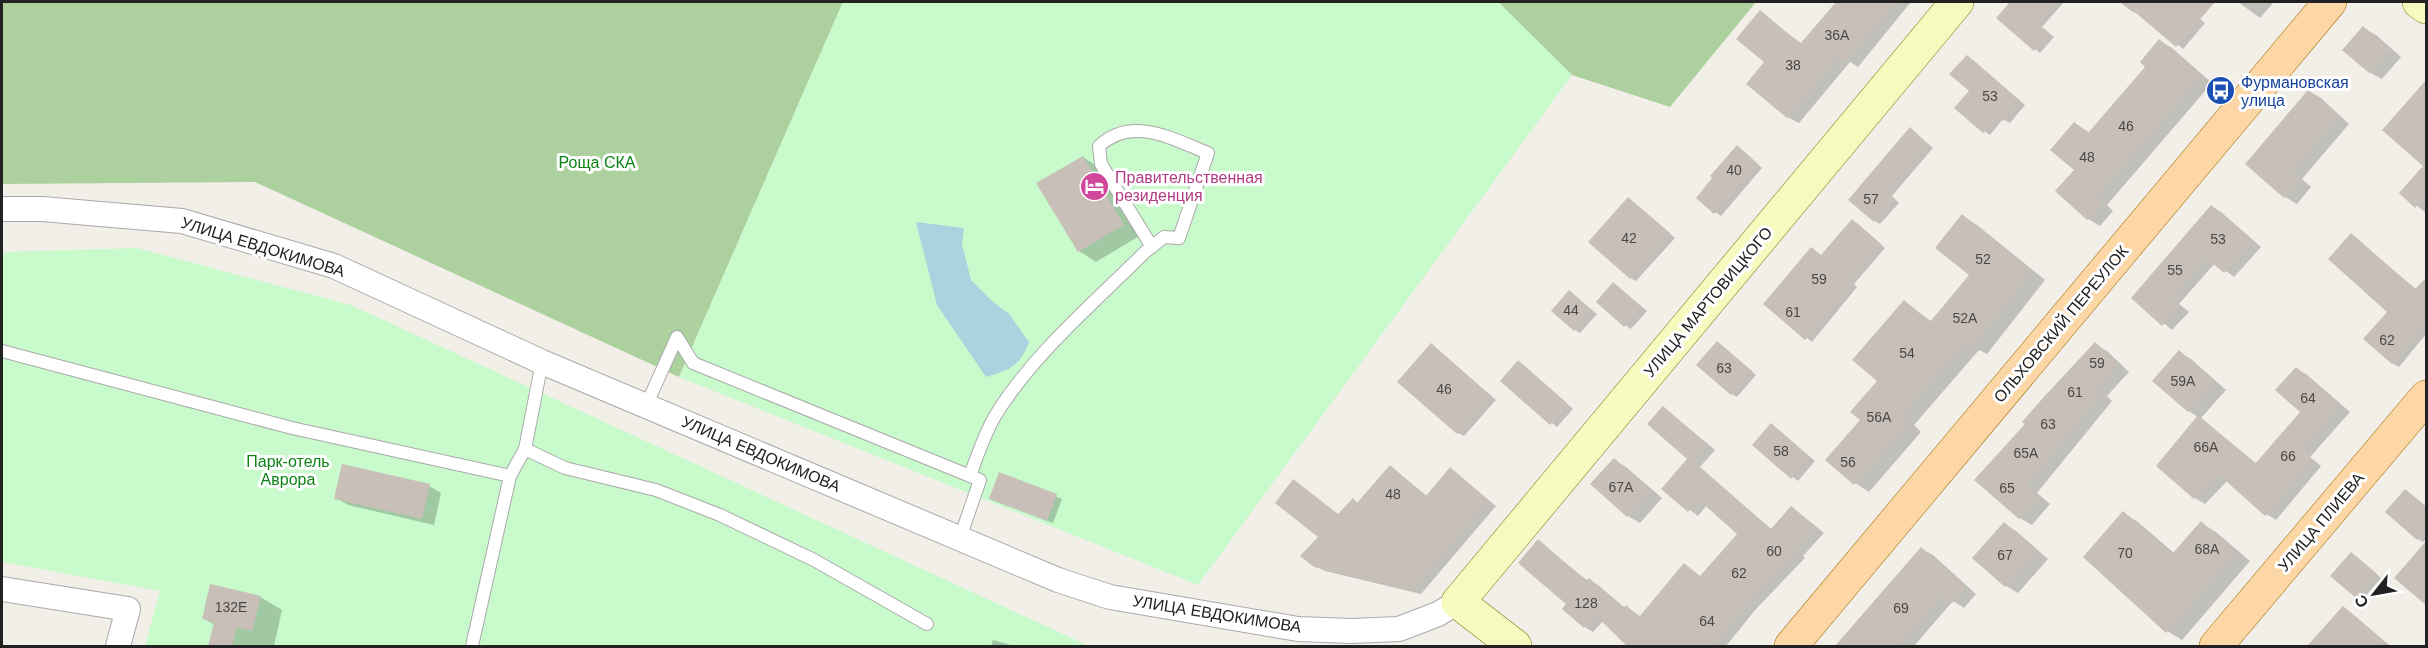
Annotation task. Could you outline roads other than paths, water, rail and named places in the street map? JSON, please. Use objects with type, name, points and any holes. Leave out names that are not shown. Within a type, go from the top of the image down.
[{"type":"main road","name":"ОЛЬХОВСКИЙ ПЕРЕУЛОК","points":[[1791,646],[2330,2]]},
{"type":"main road","name":"УЛИЦА ПЛИЕВА","points":[[2216,646],[2427,398]]},
{"type":"street","name":"УЛИЦА МАРТОВИЦКОГО","points":[[1458,602],[1957,2]]},
{"type":"street","points":[[2419,2],[2427,7]]},
{"type":"street","name":"УЛИЦА ЕВДОКИМОВА","points":[[2,210],[42,209],[182,221],[334,266],[542,362],[1058,580],[1110,597],[1348,639],[1398,629],[1438,614],[1458,602]]},
{"type":"street","points":[[2,589],[128,609],[118,646]]},
{"type":"street","points":[[1458,602],[1515,646]]},
{"type":"lane","points":[[970,476],[989,427],[1011,391],[1043,355],[1152,247],[1164,237],[1179,238],[1208,153],[1149,130],[1125,131],[1107,139],[1099,146],[1101,164],[1152,247]]},
{"type":"lane","points":[[646,406],[677,337],[693,363],[980,480],[960,538]]},
{"type":"lane","points":[[2,351],[292,428],[510,476]]},
{"type":"lane","points":[[472,646],[510,476],[525,449],[542,362]]},
{"type":"lane","points":[[525,449],[565,468],[656,490],[720,515],[814,560],[927,624]]},
{"type":"water","points":[[916,222],[964,228],[962,244],[971,280],[1009,314],[1029,342],[1022,357],[1013,366],[986,377],[937,305]]},
{"type":"place","name":"Фурмановская улица","points":[[2220,91]]},
{"type":"place","name":"Правительственная резиденция","points":[[1094,186]]},
{"type":"park label","name":"Роща СКА","points":[[597,162]]},
{"type":"park label","name":"Парк-отель Аврора","points":[[288,470]]}]
